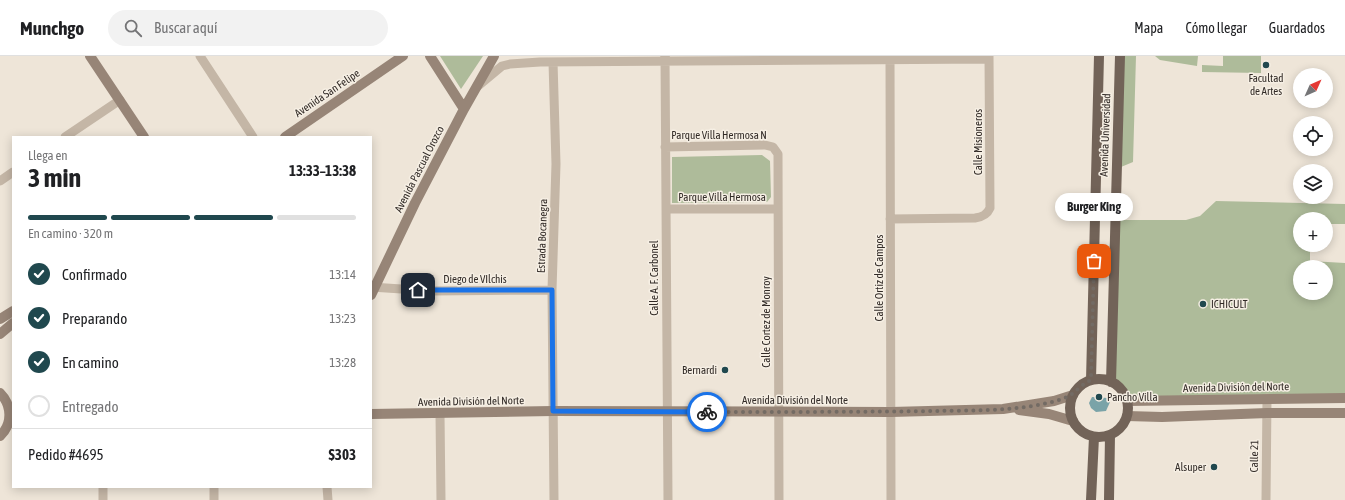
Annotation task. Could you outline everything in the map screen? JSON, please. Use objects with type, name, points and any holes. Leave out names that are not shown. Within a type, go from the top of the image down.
[{"type":"main road","points":[[90,56],[143,136]]},
{"type":"main road","name":"Avenida San Felipe","points":[[286,136],[403,56]]},
{"type":"main road","points":[[430,56],[464,109]]},
{"type":"main road","name":"Avenida Pascual Orozco","points":[[372,289],[464,109],[494,56]]},
{"type":"main road","name":"Avenida Universidad","points":[[1091,380],[1100,56]]},
{"type":"main road","name":"Avenida Universidad","points":[[1111,382],[1120,56]]},
{"type":"main road","points":[[0,319],[12,312]]},
{"type":"main road","points":[[0,334],[12,324]]},
{"type":"main road","points":[[1091,380],[1106,380],[1111,382],[1121,390],[1127,401],[1127,416],[1120,427],[1110,435],[1094,437],[1085,434],[1073,421],[1070,411],[1073,395],[1084,383],[1091,380]]},
{"type":"main road","points":[[2,394],[12,400]]},
{"type":"main road","points":[[2,394],[8,404],[10,412],[6,431]]},
{"type":"main road","name":"Avenida División del Norte","points":[[372,414],[553,411],[891,412],[1004,409],[1054,401],[1073,395]]},
{"type":"main road","name":"Avenida División del Norte","points":[[1127,401],[1345,398]]},
{"type":"main road","name":"Avenida División del Norte","points":[[1004,409],[1049,414],[1073,421]]},
{"type":"main road","points":[[1127,416],[1162,417],[1267,413],[1345,413]]},
{"type":"main road","points":[[1109,500],[1110,435]]},
{"type":"main road","points":[[1091,500],[1094,437]]},
{"type":"street","points":[[522,56],[540,62]]},
{"type":"street","points":[[203,57],[252,136]]},
{"type":"street","points":[[476,88],[502,66],[540,62],[665,58],[989,58]]},
{"type":"street","name":"Calle A. F. Carbonel","points":[[665,58],[668,500]]},
{"type":"street","name":"Calle Ortiz de Campos","points":[[890,58],[891,500]]},
{"type":"street","name":"Calle Misioneros","points":[[890,219],[974,218],[985,215],[990,208],[989,58]]},
{"type":"street","name":"Estrada Bocanegra","points":[[553,62],[556,164],[552,290],[554,500]]},
{"type":"street","points":[[66,136],[120,100]]},
{"type":"street","name":"Parque Villa Hermosa N","points":[[665,147],[765,145],[773,147]]},
{"type":"street","name":"Calle Cortez de Monroy","points":[[773,147],[778,154],[779,500]]},
{"type":"street","points":[[0,181],[12,173]]},
{"type":"street","name":"Parque Villa Hermosa","points":[[666,209],[778,209]]},
{"type":"street","name":"Diego de VIlchis","points":[[372,289],[432,291],[552,290]]},
{"type":"street","name":"Calle 21","points":[[1266,500],[1267,398]]},
{"type":"street","points":[[440,414],[440,500]]},
{"type":"street","points":[[103,488],[103,500]]},
{"type":"street","points":[[214,488],[214,500]]},
{"type":"street","points":[[327,488],[328,500]]},
{"type":"green space","points":[[440,56],[483,56],[461,89]]},
{"type":"green space","points":[[1123,56],[1136,56],[1133,162],[1121,167]]},
{"type":"green space","points":[[1155,56],[1198,56],[1197,66],[1160,60]]},
{"type":"green space","points":[[1223,56],[1261,56],[1261,73],[1202,72],[1202,65],[1223,66]]},
{"type":"green space","points":[[762,155],[770,161],[771,197],[767,202],[672,203],[672,157]]},
{"type":"green space","points":[[1216,201],[1293,203],[1293,204],[1345,204],[1345,224],[1333,224],[1333,212],[1293,212],[1293,252],[1310,252],[1310,260],[1293,260],[1293,300],[1333,300],[1333,262],[1345,263],[1345,398],[1127,401],[1124,393],[1111,382],[1115,220],[1186,220],[1200,216]]},
{"type":"water","points":[[1092,397],[1108,398],[1110,402],[1106,411],[1096,412],[1091,408],[1089,403]]},
{"type":"way so far","points":[[707,412],[891,412],[1004,409],[1042,404],[1073,395],[1077,388],[1091,380],[1094,261]]},
{"type":"place","name":"Facultad de Artes","points":[[1266,65]]},
{"type":"place","name":"Burger King","points":[[1094,261]]},
{"type":"place","name":"ICHICULT","points":[[1203,304]]},
{"type":"place","name":"Bernardi","points":[[725,370]]},
{"type":"place","name":"Pancho Villa","points":[[1099,397]]},
{"type":"place","name":"Alsuper","points":[[1214,467]]},
{"type":"route","points":[[418,290],[552,290],[553,411],[707,412]]}]
